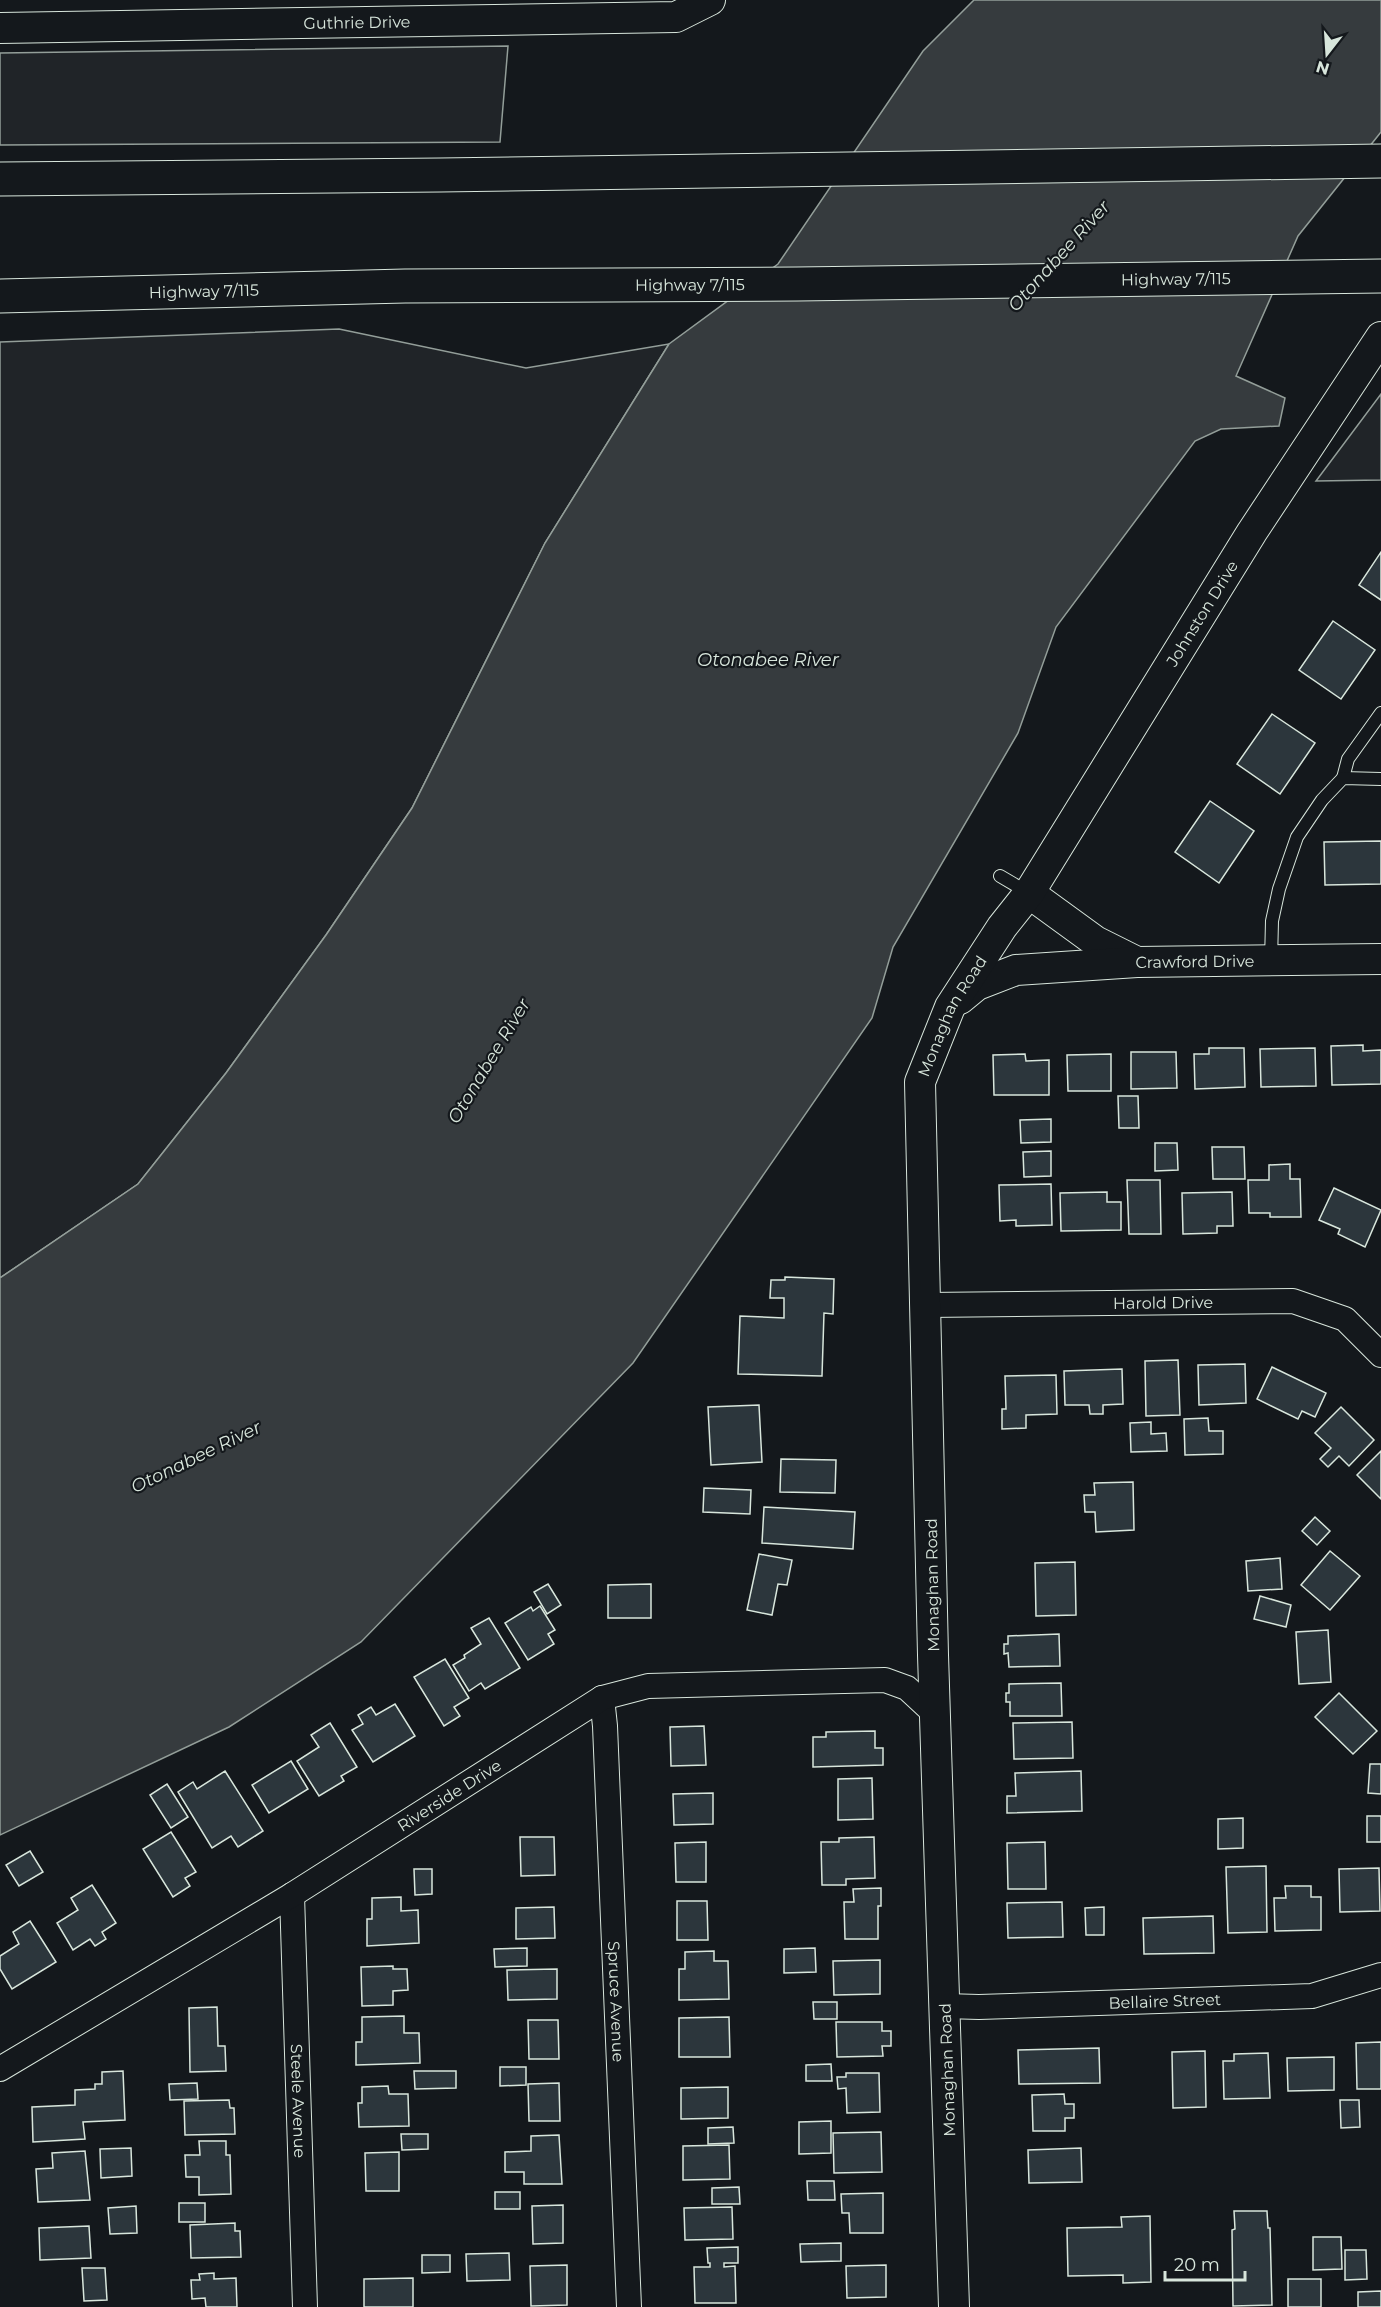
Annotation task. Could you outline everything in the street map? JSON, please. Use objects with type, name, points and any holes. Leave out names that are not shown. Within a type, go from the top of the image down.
[{"type":"highway","points":[[0,179],[440,176],[1381,160]]},
{"type":"highway","name":"Highway 7/115","points":[[0,296],[405,286],[797,284],[1381,276]]},
{"type":"street","name":"Guthrie Drive","points":[[0,28],[676,17],[710,0]]},
{"type":"street","name":"Johnston Drive","points":[[1029,892],[1246,542],[1381,337]]},
{"type":"street","name":"Crawford Drive","points":[[1029,892],[1095,941],[1137,963],[1381,959]]},
{"type":"street","name":"Monaghan Road","points":[[954,2307],[935,1714],[920,1082],[950,1007],[1002,927],[1029,892]]},
{"type":"street","points":[[950,1007],[977,985],[1016,970],[1137,963]]},
{"type":"street","name":"Harold Drive","points":[[927,1305],[1293,1301],[1345,1319],[1381,1355]]},
{"type":"street","name":"Riverside Drive","points":[[0,2068],[292,1895],[602,1698],[648,1686],[885,1680],[907,1688],[935,1714]]},
{"type":"street","name":"Spruce Avenue","points":[[602,1698],[629,2307]]},
{"type":"street","name":"Steele Avenue","points":[[292,1895],[305,2307]]},
{"type":"street","name":"Bellaire Street","points":[[945,2006],[979,2007],[1312,1996],[1381,1975]]},
{"type":"lane","points":[[1271,961],[1272,921],[1279,889],[1297,837],[1322,800],[1343,778],[1348,759],[1381,713]]},
{"type":"lane","points":[[1343,778],[1381,779]]},
{"type":"lane","points":[[1000,876],[1029,892]]},
{"type":"shaded area","points":[[508,46],[500,142],[0,145],[0,53]]},
{"type":"shaded area","points":[[339,329],[526,368],[669,344],[545,543],[412,808],[326,935],[226,1073],[138,1184],[0,1278],[0,342]]},
{"type":"shaded area","points":[[1381,394],[1381,480],[1316,481]]},
{"type":"water","name":"Otonabee River","points":[[974,0],[1381,0],[1381,132],[1298,236],[1236,376],[1285,398],[1279,426],[1221,429],[1195,441],[1056,627],[1018,733],[893,947],[872,1018],[633,1363],[361,1642],[229,1727],[0,1835],[0,1278],[138,1184],[226,1073],[326,935],[412,808],[545,543],[669,344],[778,264],[923,51]]},
{"type":"building","points":[[1381,552],[1381,600],[1359,585]]},
{"type":"building","points":[[1333,621],[1375,650],[1341,699],[1299,670]]},
{"type":"building","points":[[1272,714],[1315,743],[1280,794],[1237,764]]},
{"type":"building","points":[[1210,801],[1254,831],[1219,883],[1175,852]]},
{"type":"building","points":[[1381,841],[1381,884],[1325,885],[1324,842]]},
{"type":"building","points":[[1363,1045],[1363,1051],[1381,1050],[1381,1084],[1332,1085],[1331,1046]]},
{"type":"building","points":[[1209,1048],[1244,1048],[1245,1087],[1195,1089],[1194,1054],[1209,1054]]},
{"type":"building","points":[[1315,1048],[1316,1086],[1261,1087],[1260,1049]]},
{"type":"building","points":[[1131,1052],[1176,1052],[1177,1088],[1131,1089]]},
{"type":"building","points":[[1025,1054],[1026,1061],[1049,1060],[1049,1095],[994,1095],[993,1055]]},
{"type":"building","points":[[1111,1054],[1111,1091],[1068,1091],[1067,1055]]},
{"type":"building","points":[[1118,1096],[1138,1096],[1139,1128],[1119,1128]]},
{"type":"building","points":[[1051,1119],[1051,1142],[1021,1143],[1020,1120]]},
{"type":"building","points":[[1155,1143],[1177,1143],[1178,1170],[1155,1171]]},
{"type":"building","points":[[1212,1147],[1244,1147],[1245,1179],[1213,1179]]},
{"type":"building","points":[[1051,1151],[1051,1176],[1024,1177],[1023,1152]]},
{"type":"building","points":[[1290,1164],[1290,1179],[1300,1179],[1301,1217],[1270,1217],[1270,1213],[1249,1213],[1248,1180],[1269,1180],[1269,1165]]},
{"type":"building","points":[[1127,1180],[1160,1180],[1161,1234],[1129,1234]]},
{"type":"building","points":[[1051,1184],[1052,1225],[1016,1226],[1016,1220],[1000,1221],[999,1185]]},
{"type":"building","points":[[1334,1188],[1381,1210],[1365,1247],[1338,1234],[1340,1229],[1319,1220]]},
{"type":"building","points":[[1107,1192],[1107,1202],[1121,1202],[1121,1230],[1061,1231],[1060,1193]]},
{"type":"building","points":[[1232,1192],[1233,1226],[1217,1226],[1217,1233],[1183,1234],[1182,1193]]},
{"type":"building","points":[[785,1277],[834,1279],[833,1314],[824,1313],[822,1376],[738,1374],[740,1316],[784,1318],[784,1298],[770,1298],[771,1280],[785,1280]]},
{"type":"building","points":[[1178,1360],[1180,1415],[1146,1416],[1145,1361]]},
{"type":"building","points":[[1245,1364],[1246,1403],[1199,1405],[1198,1365]]},
{"type":"building","points":[[1272,1367],[1326,1393],[1315,1417],[1302,1411],[1298,1419],[1257,1399]]},
{"type":"building","points":[[1122,1369],[1123,1404],[1103,1405],[1103,1414],[1090,1414],[1089,1405],[1065,1405],[1064,1371]]},
{"type":"building","points":[[1056,1375],[1057,1414],[1026,1415],[1026,1428],[1002,1429],[1002,1409],[1006,1409],[1005,1376]]},
{"type":"building","points":[[759,1405],[762,1462],[711,1465],[708,1407]]},
{"type":"building","points":[[1341,1407],[1374,1440],[1349,1466],[1339,1456],[1328,1467],[1320,1459],[1331,1448],[1315,1433]]},
{"type":"building","points":[[1208,1418],[1209,1431],[1223,1431],[1223,1454],[1185,1455],[1184,1419]]},
{"type":"building","points":[[1151,1422],[1151,1434],[1166,1433],[1167,1451],[1131,1452],[1130,1423]]},
{"type":"building","points":[[1381,1451],[1381,1499],[1357,1475]]},
{"type":"building","points":[[781,1459],[836,1460],[835,1493],[780,1492]]},
{"type":"building","points":[[1133,1482],[1134,1530],[1096,1532],[1095,1512],[1085,1512],[1084,1495],[1095,1495],[1094,1483]]},
{"type":"building","points":[[704,1488],[751,1490],[750,1514],[703,1512]]},
{"type":"building","points":[[764,1507],[855,1512],[853,1549],[762,1543]]},
{"type":"building","points":[[1315,1517],[1330,1531],[1317,1545],[1302,1531]]},
{"type":"building","points":[[1330,1551],[1360,1576],[1330,1610],[1301,1585]]},
{"type":"building","points":[[759,1554],[792,1560],[787,1585],[778,1584],[772,1615],[747,1610]]},
{"type":"building","points":[[1280,1558],[1282,1589],[1248,1591],[1246,1561]]},
{"type":"building","points":[[1075,1562],[1076,1615],[1036,1616],[1035,1563]]},
{"type":"building","points":[[548,1584],[561,1605],[547,1614],[534,1592]]},
{"type":"building","points":[[651,1584],[651,1618],[608,1618],[608,1585]]},
{"type":"building","points":[[1260,1596],[1291,1605],[1286,1627],[1254,1619]]},
{"type":"building","points":[[540,1606],[555,1630],[548,1634],[554,1644],[528,1660],[505,1623],[531,1607],[533,1611]]},
{"type":"building","points":[[489,1618],[520,1668],[485,1689],[481,1683],[469,1691],[453,1665],[481,1644],[471,1628]]},
{"type":"building","points":[[1328,1630],[1331,1682],[1299,1684],[1296,1632]]},
{"type":"building","points":[[1059,1634],[1060,1666],[1009,1667],[1008,1653],[1004,1654],[1004,1644],[1008,1644],[1008,1636]]},
{"type":"building","points":[[445,1659],[469,1698],[454,1707],[460,1716],[444,1726],[414,1677]]},
{"type":"building","points":[[1061,1683],[1062,1716],[1010,1716],[1010,1702],[1006,1702],[1009,1684]]},
{"type":"building","points":[[1339,1693],[1377,1731],[1353,1754],[1315,1717]]},
{"type":"building","points":[[395,1704],[415,1736],[373,1762],[352,1730],[363,1724],[358,1715],[371,1707],[376,1715]]},
{"type":"building","points":[[1072,1722],[1073,1758],[1014,1759],[1013,1723]]},
{"type":"building","points":[[330,1723],[357,1767],[341,1776],[344,1781],[319,1796],[297,1761],[319,1747],[311,1735]]},
{"type":"building","points":[[704,1726],[706,1765],[671,1766],[670,1727]]},
{"type":"building","points":[[875,1731],[875,1748],[883,1748],[883,1765],[813,1767],[813,1737],[826,1737],[826,1732]]},
{"type":"building","points":[[291,1761],[308,1789],[269,1813],[252,1785]]},
{"type":"building","points":[[1370,1764],[1381,1764],[1381,1794],[1368,1793]]},
{"type":"building","points":[[225,1771],[263,1831],[238,1847],[231,1836],[212,1848],[178,1792],[193,1782],[197,1789]]},
{"type":"building","points":[[1081,1771],[1082,1811],[1007,1813],[1007,1796],[1016,1796],[1015,1773]]},
{"type":"building","points":[[872,1778],[873,1819],[838,1820],[838,1779]]},
{"type":"building","points":[[167,1784],[188,1817],[171,1828],[150,1795]]},
{"type":"building","points":[[713,1793],[713,1824],[674,1825],[673,1794]]},
{"type":"building","points":[[1367,1816],[1381,1816],[1381,1842],[1367,1842]]},
{"type":"building","points":[[1243,1818],[1243,1848],[1218,1849],[1218,1819]]},
{"type":"building","points":[[171,1832],[196,1872],[185,1878],[190,1886],[173,1897],[143,1849]]},
{"type":"building","points":[[520,1837],[554,1837],[555,1875],[521,1876]]},
{"type":"building","points":[[874,1837],[875,1878],[846,1879],[846,1885],[822,1885],[821,1842],[839,1842],[839,1838]]},
{"type":"building","points":[[706,1842],[706,1882],[676,1882],[675,1843]]},
{"type":"building","points":[[1045,1842],[1046,1889],[1008,1889],[1007,1843]]},
{"type":"building","points":[[30,1851],[43,1872],[19,1886],[6,1865]]},
{"type":"building","points":[[1266,1866],[1267,1932],[1228,1933],[1226,1867]]},
{"type":"building","points":[[1379,1868],[1380,1911],[1340,1912],[1339,1869]]},
{"type":"building","points":[[414,1869],[432,1869],[432,1894],[415,1895]]},
{"type":"building","points":[[92,1885],[116,1923],[102,1932],[106,1939],[95,1946],[90,1939],[73,1950],[57,1923],[78,1910],[71,1898]]},
{"type":"building","points":[[1285,1886],[1311,1886],[1311,1897],[1321,1897],[1321,1930],[1275,1931],[1274,1898],[1286,1898]]},
{"type":"building","points":[[881,1888],[881,1906],[878,1906],[878,1939],[845,1939],[844,1902],[854,1902],[853,1889]]},
{"type":"building","points":[[401,1897],[401,1911],[418,1910],[419,1943],[367,1946],[367,1919],[372,1919],[372,1898]]},
{"type":"building","points":[[677,1901],[707,1901],[708,1940],[677,1940]]},
{"type":"building","points":[[1062,1902],[1063,1937],[1008,1938],[1007,1903]]},
{"type":"building","points":[[554,1907],[555,1938],[516,1939],[516,1908]]},
{"type":"building","points":[[1104,1907],[1104,1935],[1086,1935],[1085,1908]]},
{"type":"building","points":[[1213,1916],[1214,1953],[1144,1954],[1143,1918]]},
{"type":"building","points":[[30,1921],[56,1962],[12,1989],[0,1969],[0,1956],[19,1944],[13,1932]]},
{"type":"building","points":[[527,1948],[527,1966],[495,1967],[494,1949]]},
{"type":"building","points":[[815,1948],[816,1972],[784,1973],[784,1949]]},
{"type":"building","points":[[714,1951],[714,1961],[728,1961],[729,1999],[679,2000],[679,1969],[685,1969],[685,1952]]},
{"type":"building","points":[[880,1960],[880,1994],[834,1995],[833,1961]]},
{"type":"building","points":[[393,1966],[393,1969],[407,1969],[408,1990],[393,1991],[393,2005],[362,2006],[361,1967]]},
{"type":"building","points":[[557,1969],[557,1999],[508,2000],[507,1970]]},
{"type":"building","points":[[813,2002],[837,2002],[837,2019],[814,2019]]},
{"type":"building","points":[[217,2007],[218,2046],[225,2046],[226,2071],[190,2072],[189,2008]]},
{"type":"building","points":[[404,2016],[404,2033],[419,2033],[420,2063],[356,2065],[356,2042],[362,2042],[362,2017]]},
{"type":"building","points":[[729,2017],[730,2057],[679,2057],[679,2018]]},
{"type":"building","points":[[528,2020],[558,2020],[559,2059],[529,2059]]},
{"type":"building","points":[[836,2022],[882,2022],[882,2031],[891,2031],[891,2046],[882,2046],[883,2056],[837,2057]]},
{"type":"building","points":[[1381,2042],[1381,2089],[1357,2089],[1356,2043]]},
{"type":"building","points":[[1099,2048],[1100,2083],[1019,2084],[1018,2050]]},
{"type":"building","points":[[1205,2051],[1206,2107],[1173,2108],[1172,2052]]},
{"type":"building","points":[[1268,2053],[1270,2098],[1224,2099],[1223,2061],[1234,2061],[1234,2054]]},
{"type":"building","points":[[1334,2057],[1334,2090],[1288,2091],[1287,2058]]},
{"type":"building","points":[[831,2064],[832,2081],[806,2081],[806,2065]]},
{"type":"building","points":[[500,2067],[526,2067],[526,2085],[500,2086]]},
{"type":"building","points":[[123,2071],[125,2120],[83,2122],[85,2139],[33,2142],[32,2107],[75,2105],[75,2090],[95,2089],[95,2084],[102,2084],[102,2072]]},
{"type":"building","points":[[414,2071],[456,2071],[456,2088],[415,2089]]},
{"type":"building","points":[[846,2073],[879,2073],[880,2112],[847,2113],[846,2088],[838,2089],[837,2077],[846,2077]]},
{"type":"building","points":[[197,2083],[198,2099],[170,2100],[169,2084]]},
{"type":"building","points":[[559,2083],[560,2121],[529,2121],[528,2084]]},
{"type":"building","points":[[388,2086],[389,2094],[408,2094],[409,2126],[359,2127],[358,2103],[362,2103],[362,2087]]},
{"type":"building","points":[[728,2087],[728,2118],[681,2119],[681,2088]]},
{"type":"building","points":[[1064,2094],[1065,2104],[1074,2104],[1074,2118],[1065,2118],[1065,2131],[1033,2131],[1032,2095]]},
{"type":"building","points":[[229,2100],[230,2108],[234,2108],[235,2134],[185,2135],[184,2101]]},
{"type":"building","points":[[1340,2100],[1359,2100],[1360,2127],[1341,2128]]},
{"type":"building","points":[[831,2121],[831,2153],[799,2154],[799,2122]]},
{"type":"building","points":[[733,2127],[734,2143],[708,2144],[708,2128]]},
{"type":"building","points":[[881,2132],[882,2172],[834,2173],[833,2133]]},
{"type":"building","points":[[401,2134],[428,2134],[428,2149],[402,2150]]},
{"type":"building","points":[[559,2135],[562,2184],[524,2184],[524,2172],[505,2172],[505,2152],[531,2151],[531,2136]]},
{"type":"building","points":[[199,2141],[226,2141],[226,2155],[230,2155],[231,2194],[199,2195],[199,2177],[186,2177],[185,2155],[200,2155]]},
{"type":"building","points":[[729,2145],[730,2179],[683,2180],[683,2146]]},
{"type":"building","points":[[131,2148],[132,2176],[101,2178],[100,2149]]},
{"type":"building","points":[[1081,2148],[1082,2182],[1029,2183],[1028,2150]]},
{"type":"building","points":[[85,2151],[90,2200],[38,2202],[36,2169],[53,2168],[52,2153]]},
{"type":"building","points":[[399,2152],[399,2191],[366,2191],[365,2153]]},
{"type":"building","points":[[807,2181],[834,2181],[835,2200],[808,2200]]},
{"type":"building","points":[[739,2187],[740,2204],[712,2204],[712,2188]]},
{"type":"building","points":[[495,2192],[520,2192],[520,2209],[495,2209]]},
{"type":"building","points":[[883,2193],[883,2233],[850,2233],[849,2213],[842,2213],[841,2194]]},
{"type":"building","points":[[179,2203],[205,2203],[205,2222],[179,2222]]},
{"type":"building","points":[[563,2205],[563,2243],[533,2244],[532,2206]]},
{"type":"building","points":[[136,2206],[137,2233],[110,2234],[108,2208]]},
{"type":"building","points":[[732,2207],[733,2239],[685,2240],[684,2208]]},
{"type":"building","points":[[1234,2211],[1267,2211],[1268,2228],[1270,2228],[1272,2305],[1233,2306]]},
{"type":"building","points":[[1150,2216],[1151,2282],[1123,2283],[1123,2275],[1068,2276],[1067,2228],[1122,2227],[1121,2217]]},
{"type":"building","points":[[235,2223],[235,2231],[240,2231],[241,2257],[191,2258],[190,2225]]},
{"type":"building","points":[[89,2226],[91,2258],[40,2260],[39,2228]]},
{"type":"building","points":[[1313,2237],[1341,2237],[1342,2269],[1313,2270]]},
{"type":"building","points":[[841,2243],[841,2261],[801,2262],[800,2244]]},
{"type":"building","points":[[738,2247],[738,2263],[724,2263],[724,2267],[735,2266],[736,2303],[695,2303],[694,2267],[710,2267],[707,2248]]},
{"type":"building","points":[[1345,2250],[1366,2250],[1367,2279],[1345,2280]]},
{"type":"building","points":[[509,2253],[510,2280],[467,2281],[466,2254]]},
{"type":"building","points":[[422,2255],[450,2255],[450,2272],[422,2273]]},
{"type":"building","points":[[567,2265],[567,2305],[531,2306],[530,2266]]},
{"type":"building","points":[[886,2265],[886,2297],[847,2298],[846,2266]]},
{"type":"building","points":[[82,2268],[105,2268],[107,2300],[84,2301]]},
{"type":"building","points":[[214,2273],[214,2279],[236,2278],[237,2307],[206,2307],[205,2298],[192,2299],[191,2280],[200,2280],[199,2274]]},
{"type":"building","points":[[413,2278],[413,2307],[364,2307],[364,2279]]},
{"type":"building","points":[[1288,2279],[1321,2279],[1321,2307],[1288,2307]]},
{"type":"building","points":[[1381,2291],[1381,2307],[1358,2307],[1358,2292]]}]
